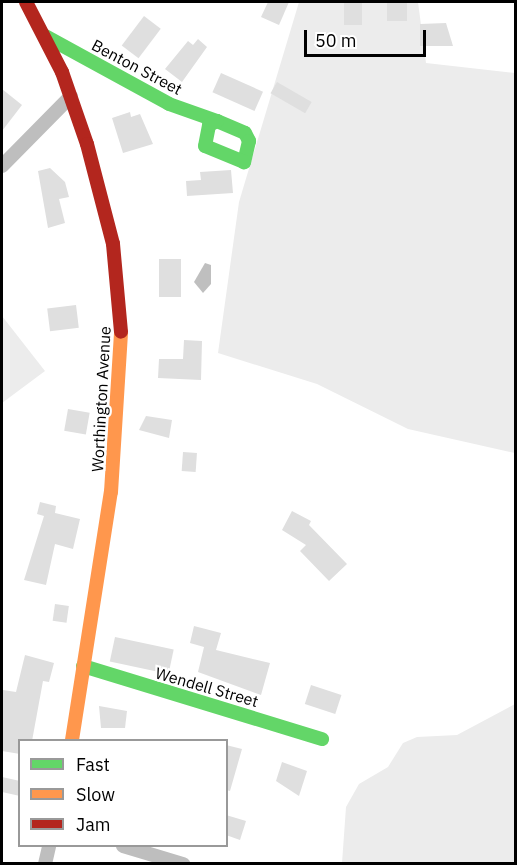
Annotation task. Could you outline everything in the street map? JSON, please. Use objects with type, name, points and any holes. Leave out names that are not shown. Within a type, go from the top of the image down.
[{"type":"street","name":"Worthington Avenue","points":[[26,2],[45,36],[71,96],[112,235],[123,336],[111,492],[72,739]]},
{"type":"street","name":"Benton Street","points":[[45,36],[169,104],[217,121]]},
{"type":"street","points":[[2,166],[71,96]]},
{"type":"street","name":"Wendell Street","points":[[83,666],[322,739]]},
{"type":"street","points":[[45,864],[49,847]]},
{"type":"street","points":[[126,847],[183,864]]},
{"type":"shaded area","points":[[299,2],[418,2],[426,63],[515,73],[515,453],[408,429],[317,384],[218,353],[239,202]]},
{"type":"shaded area","points":[[205,263],[211,265],[211,284],[203,293],[194,282]]},
{"type":"shaded area","points":[[2,316],[45,371],[2,403]]},
{"type":"shaded area","points":[[515,704],[515,863],[342,863],[346,807],[359,784],[388,767],[403,743],[417,737],[457,735]]},
{"type":"building","points":[[268,2],[289,2],[279,25],[261,17]]},
{"type":"building","points":[[344,2],[362,2],[362,25],[344,25]]},
{"type":"building","points":[[387,2],[407,2],[407,21],[387,21]]},
{"type":"building","points":[[144,16],[161,29],[139,58],[122,46]]},
{"type":"building","points":[[446,23],[453,46],[420,46],[420,24]]},
{"type":"building","points":[[198,39],[207,47],[182,82],[165,69],[188,41],[193,45]]},
{"type":"building","points":[[221,73],[263,92],[254,111],[212,92]]},
{"type":"building","points":[[277,82],[312,102],[305,113],[270,93]]},
{"type":"building","points":[[2,89],[22,105],[2,131]]},
{"type":"building","points":[[130,112],[131,117],[140,114],[153,144],[123,153],[112,118]]},
{"type":"building","points":[[50,168],[65,182],[69,197],[59,199],[65,223],[48,228],[38,171]]},
{"type":"building","points":[[231,170],[233,193],[187,196],[186,181],[201,180],[200,172]]},
{"type":"building","points":[[159,259],[181,259],[181,297],[159,297]]},
{"type":"building","points":[[76,305],[79,328],[50,331],[47,309]]},
{"type":"building","points":[[184,340],[202,341],[201,380],[158,378],[159,359],[183,359]]},
{"type":"building","points":[[68,409],[90,413],[86,434],[64,431]]},
{"type":"building","points":[[146,416],[172,420],[169,438],[139,430]]},
{"type":"building","points":[[183,452],[197,453],[196,472],[182,471]]},
{"type":"building","points":[[40,502],[56,506],[55,513],[80,519],[73,549],[55,544],[46,585],[24,580],[44,516],[37,514]]},
{"type":"building","points":[[292,511],[311,521],[309,525],[347,564],[329,581],[300,551],[306,545],[282,530]]},
{"type":"building","points":[[55,604],[69,606],[66,623],[53,621]]},
{"type":"building","points":[[194,626],[221,633],[216,650],[270,663],[261,695],[198,672],[204,647],[190,643]]},
{"type":"building","points":[[115,637],[174,649],[168,674],[110,661]]},
{"type":"building","points":[[25,655],[54,663],[49,682],[43,681],[32,739],[18,739],[18,754],[2,751],[3,690],[16,692]]},
{"type":"building","points":[[311,685],[341,695],[335,714],[305,704]]},
{"type":"building","points":[[99,706],[127,711],[125,728],[101,728]]},
{"type":"building","points":[[228,746],[242,749],[230,791],[228,790]]},
{"type":"building","points":[[282,762],[307,771],[299,796],[276,781]]},
{"type":"building","points":[[2,777],[18,781],[18,796],[2,792]]},
{"type":"building","points":[[228,816],[246,821],[240,840],[228,836]]},
{"type":"traffic: fast","points":[[45,36],[169,104],[217,121],[245,133],[249,141],[244,162],[205,146],[209,125],[217,121]]},
{"type":"traffic: fast","points":[[83,666],[322,739]]},
{"type":"traffic: slow","points":[[72,739],[111,492],[121,332]]},
{"type":"traffic: jam","points":[[26,2],[62,72],[87,144],[113,244],[121,332]]}]
